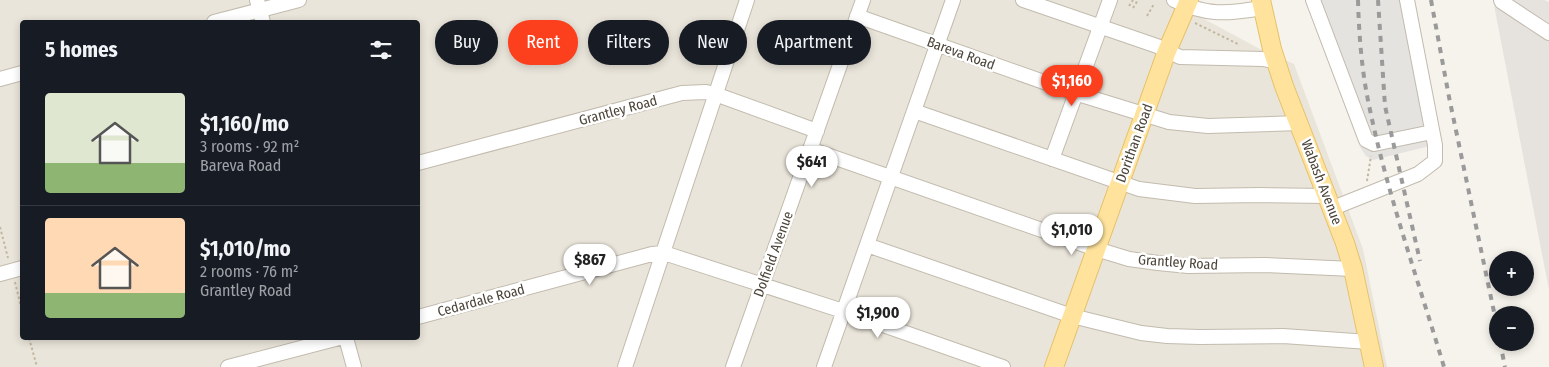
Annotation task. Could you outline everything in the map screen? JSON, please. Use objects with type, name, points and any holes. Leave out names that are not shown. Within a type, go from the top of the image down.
[{"type":"main road","name":"Wabash Avenue","points":[[1261,4],[1277,62],[1330,202],[1353,269],[1374,367]]},
{"type":"main road","name":"Dorithan Road","points":[[1054,367],[1167,51],[1185,7]]},
{"type":"street","points":[[222,20],[299,0]]},
{"type":"street","points":[[625,367],[747,0]]},
{"type":"street","name":"Dolfield Avenue","points":[[733,367],[863,0]]},
{"type":"street","points":[[824,367],[953,0]]},
{"type":"street","points":[[1023,0],[1185,57],[1263,58],[1277,62]]},
{"type":"street","points":[[1052,159],[1110,0]]},
{"type":"street","points":[[1313,0],[1363,135],[1372,143],[1432,132]]},
{"type":"street","points":[[914,111],[1139,189],[1157,193],[1195,196],[1260,195],[1330,202],[1365,195],[1418,174],[1434,162],[1436,155],[1407,0]]},
{"type":"street","points":[[1501,0],[1549,33]]},
{"type":"street","points":[[1185,7],[1206,12],[1222,13],[1261,4]]},
{"type":"street","name":"Bareva Road","points":[[857,16],[1076,93],[1169,122],[1208,126],[1300,123]]},
{"type":"street","points":[[0,79],[20,74]]},
{"type":"street","name":"Grantley Road","points":[[420,162],[682,93],[706,92],[715,94],[817,131]]},
{"type":"street","name":"Grantley Road","points":[[810,149],[1129,259],[1173,264],[1265,265],[1353,269]]},
{"type":"street","points":[[867,245],[1072,316],[1125,330],[1167,336],[1255,335],[1369,342]]},
{"type":"street","name":"Cedardale Road","points":[[420,315],[652,254],[664,253],[843,311],[1003,367]]},
{"type":"street","points":[[228,367],[331,340]]},
{"type":"street","points":[[347,340],[354,367]]},
{"type":"path","points":[[1129,6],[1133,0]]},
{"type":"path","points":[[1133,8],[1138,0]]},
{"type":"path","points":[[1147,16],[1154,4]]},
{"type":"path","points":[[1185,7],[1214,34],[1242,46]]},
{"type":"path","points":[[1365,195],[1372,143]]},
{"type":"path","points":[[0,227],[20,304]]},
{"type":"path","points":[[30,340],[37,367]]},
{"type":"shaded area","points":[[0,0],[1169,0],[1258,48],[1294,64],[1363,249],[1387,367],[0,367]]},
{"type":"shaded area","points":[[1305,0],[1415,0],[1442,143],[1373,160],[1366,156],[1360,147]]},
{"type":"shaded area","points":[[1493,0],[1544,0],[1549,2],[1549,290]]},
{"type":"railway","points":[[1358,0],[1363,69],[1377,142],[1444,367]]},
{"type":"railway","points":[[1378,0],[1385,106],[1420,261]]},
{"type":"railway","points":[[1431,0],[1449,97],[1493,306]]},
{"type":"railway","points":[[1502,351],[1505,367]]}]
